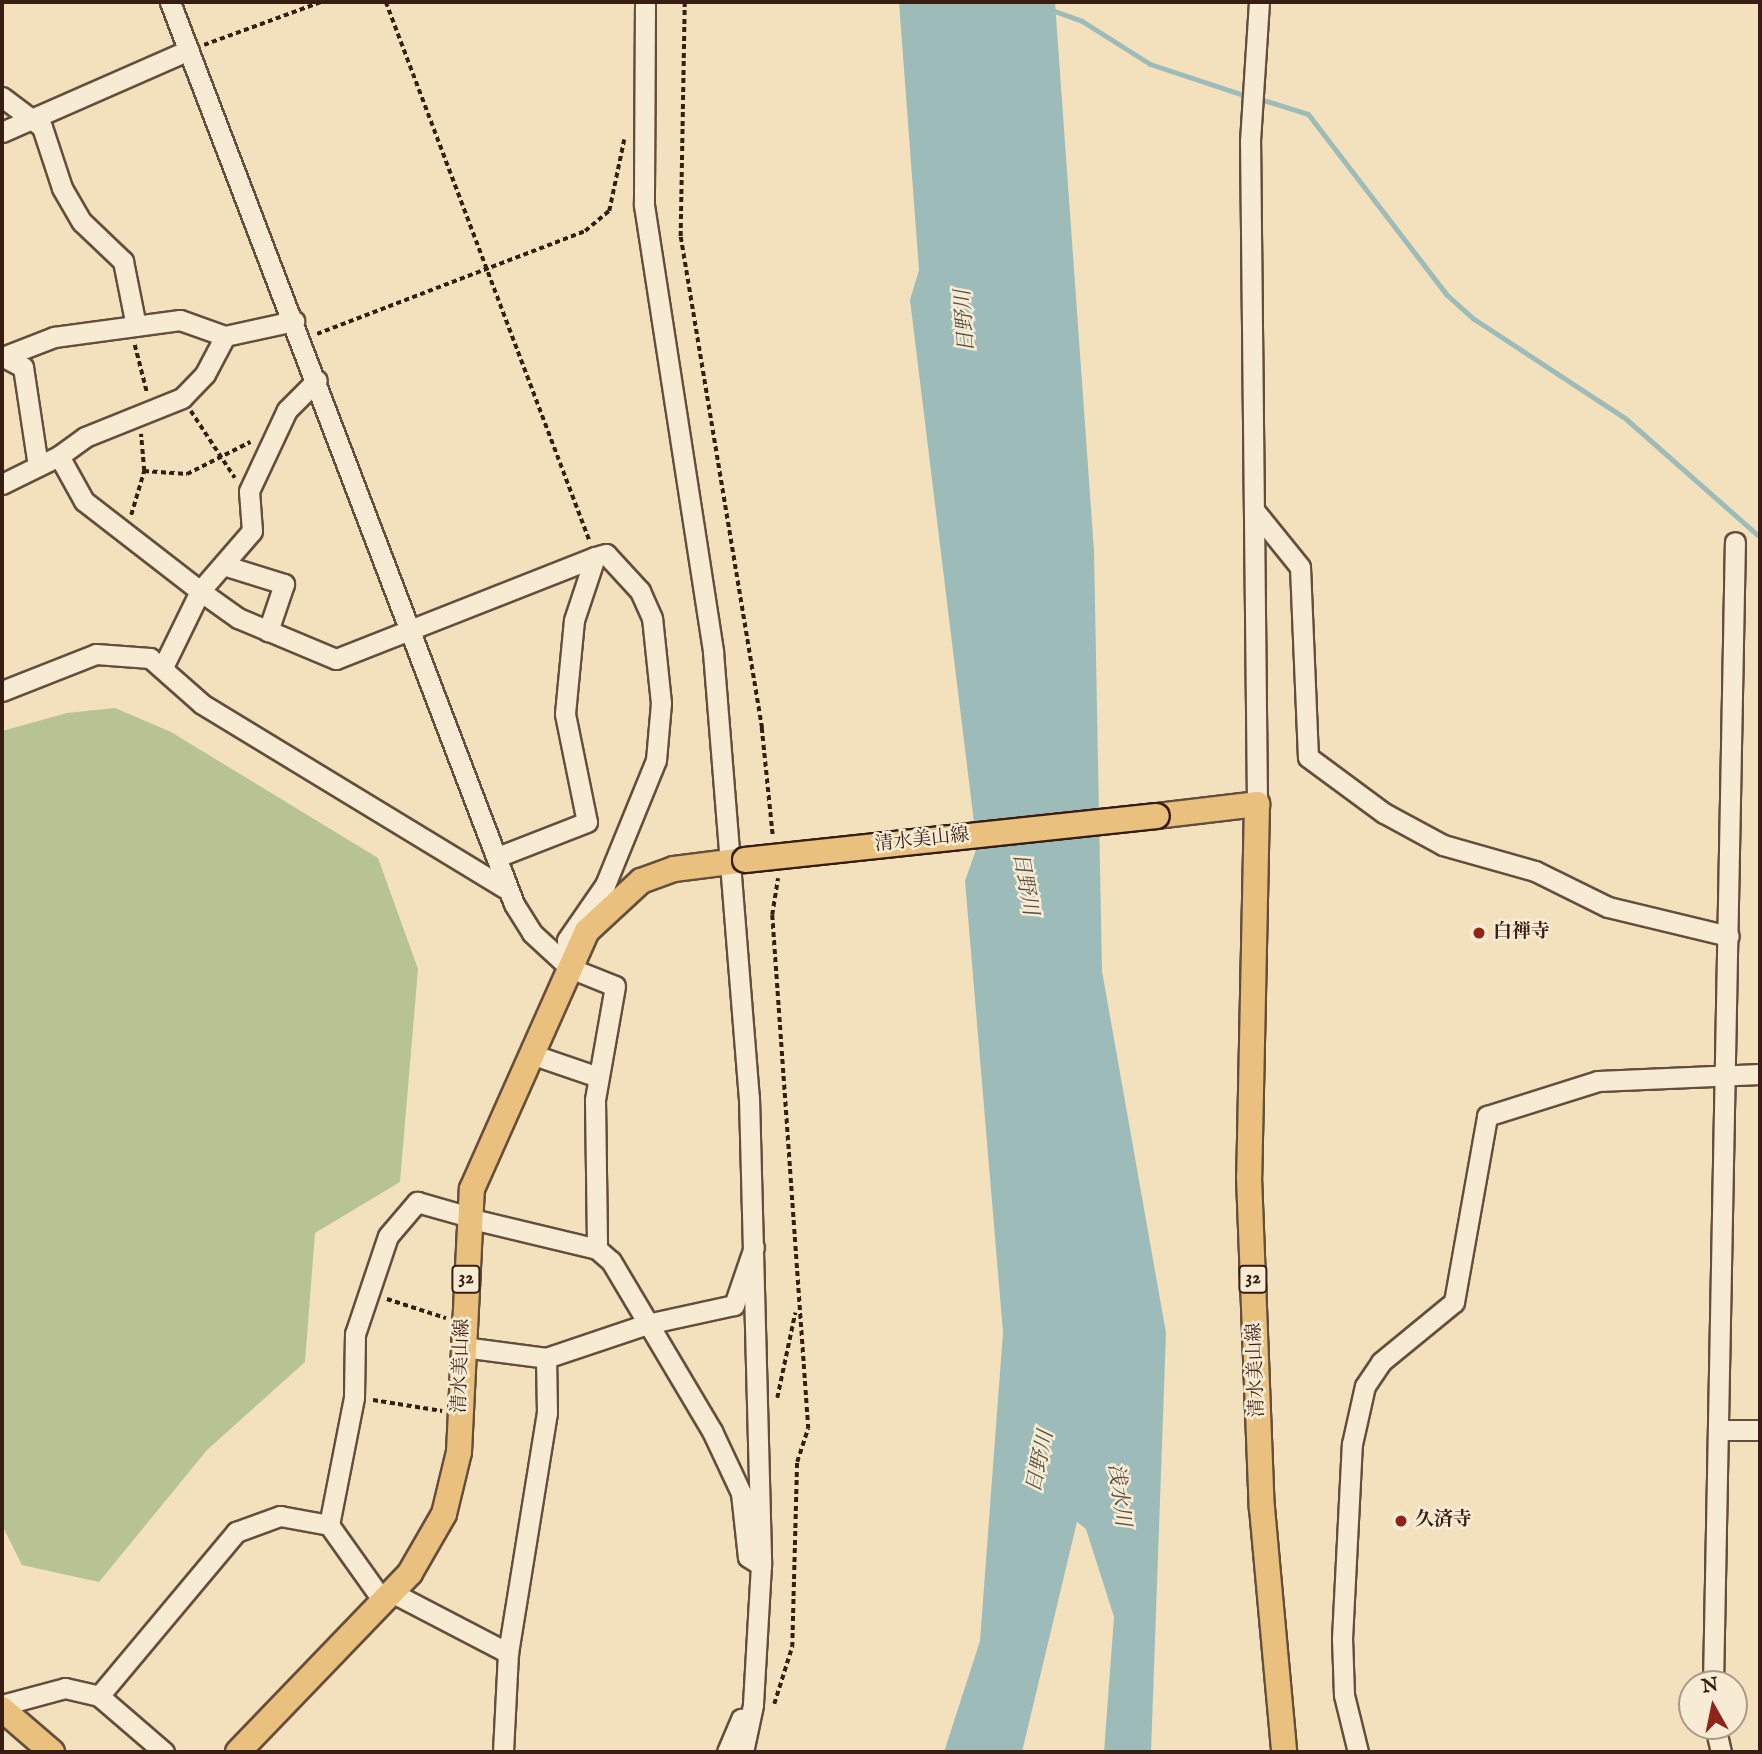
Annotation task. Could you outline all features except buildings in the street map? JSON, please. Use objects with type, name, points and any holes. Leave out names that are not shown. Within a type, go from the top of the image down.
[{"type":"main road","name":"清水美山線","points":[[237,1752],[387,1597],[429,1547],[454,1485],[463,1347],[466,1217],[481,1163],[587,931],[641,881],[674,869],[1257,804],[1249,1177],[1262,1508],[1284,1752]]},
{"type":"main road","points":[[2,1707],[52,1752]]},
{"type":"street","points":[[170,2],[302,340],[509,891],[532,933],[569,968],[615,986],[598,1077],[597,1249],[646,1324],[727,1462],[741,1493],[748,1557],[761,1565]]},
{"type":"street","points":[[645,2],[644,205],[713,653],[736,861],[756,1245],[761,1565],[762,1707],[743,1752]]},
{"type":"street","points":[[1257,804],[1250,141],[1259,2]]},
{"type":"street","points":[[2,132],[31,114],[189,50]]},
{"type":"street","points":[[2,97],[31,114],[82,222],[123,261],[136,326]]},
{"type":"street","points":[[4,356],[54,337],[180,320],[225,336],[294,321]]},
{"type":"street","points":[[2,484],[145,412],[182,398],[205,374],[225,336]]},
{"type":"street","points":[[4,356],[23,367],[38,466]]},
{"type":"street","points":[[163,667],[200,591],[251,531],[249,491],[287,410],[317,380]]},
{"type":"street","points":[[59,456],[84,501],[200,591],[268,631],[336,659],[413,632],[606,554],[640,591],[652,618],[661,703],[656,760],[605,885],[567,940],[569,968]]},
{"type":"street","points":[[1254,510],[1300,568],[1308,757],[1384,813],[1443,845],[1535,872],[1608,907],[1728,936]]},
{"type":"street","points":[[1713,1670],[1727,1078],[1735,542]]},
{"type":"street","points":[[496,857],[587,822],[565,714],[574,620],[596,557]]},
{"type":"street","points":[[223,565],[284,584],[268,631]]},
{"type":"street","points":[[2,691],[96,654],[150,657],[202,704],[509,891]]},
{"type":"street","points":[[531,1054],[598,1077]]},
{"type":"street","points":[[1358,1752],[1344,1695],[1342,1639],[1352,1444],[1365,1386],[1381,1362],[1454,1302],[1487,1116],[1598,1080],[1727,1078],[1760,1074]]},
{"type":"street","points":[[329,1525],[354,1397],[355,1334],[388,1237],[417,1202],[466,1217],[597,1249]]},
{"type":"street","points":[[463,1347],[546,1358],[646,1324],[734,1305],[756,1245]]},
{"type":"street","points":[[503,1752],[508,1653],[547,1413],[546,1358]]},
{"type":"street","points":[[1720,1430],[1760,1430]]},
{"type":"street","points":[[99,1696],[236,1532],[280,1516],[329,1525],[387,1597],[508,1653]]},
{"type":"street","points":[[2,1707],[65,1688],[99,1696],[164,1752]]},
{"type":"street","points":[[727,1752],[762,1707]]},
{"type":"path","points":[[189,50],[321,2]]},
{"type":"path","points":[[386,2],[596,557]]},
{"type":"path","points":[[685,2],[681,237],[762,728],[774,844]]},
{"type":"path","points":[[302,340],[585,231],[608,211],[625,135]]},
{"type":"path","points":[[123,533],[144,471],[145,412],[134,341],[136,326]]},
{"type":"path","points":[[182,398],[221,457],[249,491]]},
{"type":"path","points":[[144,471],[187,474],[279,431]]},
{"type":"path","points":[[762,1707],[792,1647],[797,1462],[808,1429],[796,1311],[772,915],[777,870]]},
{"type":"path","points":[[370,1289],[407,1309],[455,1321]]},
{"type":"path","points":[[775,1411],[796,1311]]},
{"type":"path","points":[[354,1397],[449,1412]]},
{"type":"green space","points":[[115,708],[171,732],[378,858],[418,969],[400,1182],[315,1233],[305,1362],[207,1450],[99,1582],[22,1565],[2,1525],[2,731],[67,713]]},
{"type":"water","points":[[899,2],[1055,2],[1094,551],[1102,971],[1166,1333],[1151,1752],[1104,1752],[1114,1617],[1086,1529],[1077,1522],[1022,1752],[944,1752],[980,1641],[1003,1332],[965,881],[977,847],[910,300],[919,270]]},
{"type":"waterway","points":[[1049,9],[1082,21],[1150,64],[1247,96]]},
{"type":"waterway","points":[[1257,98],[1308,114],[1447,295],[1474,319],[1626,419],[1760,537]]},
{"type":"place","name":"白禅寺","points":[[1479,933]]},
{"type":"place","name":"久済寺","points":[[1401,1521]]},
{"type":"water label","name":"日野川","points":[[966,321]]},
{"type":"water label","name":"日野川","points":[[1024,884]]},
{"type":"water label","name":"日野川","points":[[1041,1462]]},
{"type":"water label","name":"浅水川","points":[[1118,1495]]}]
